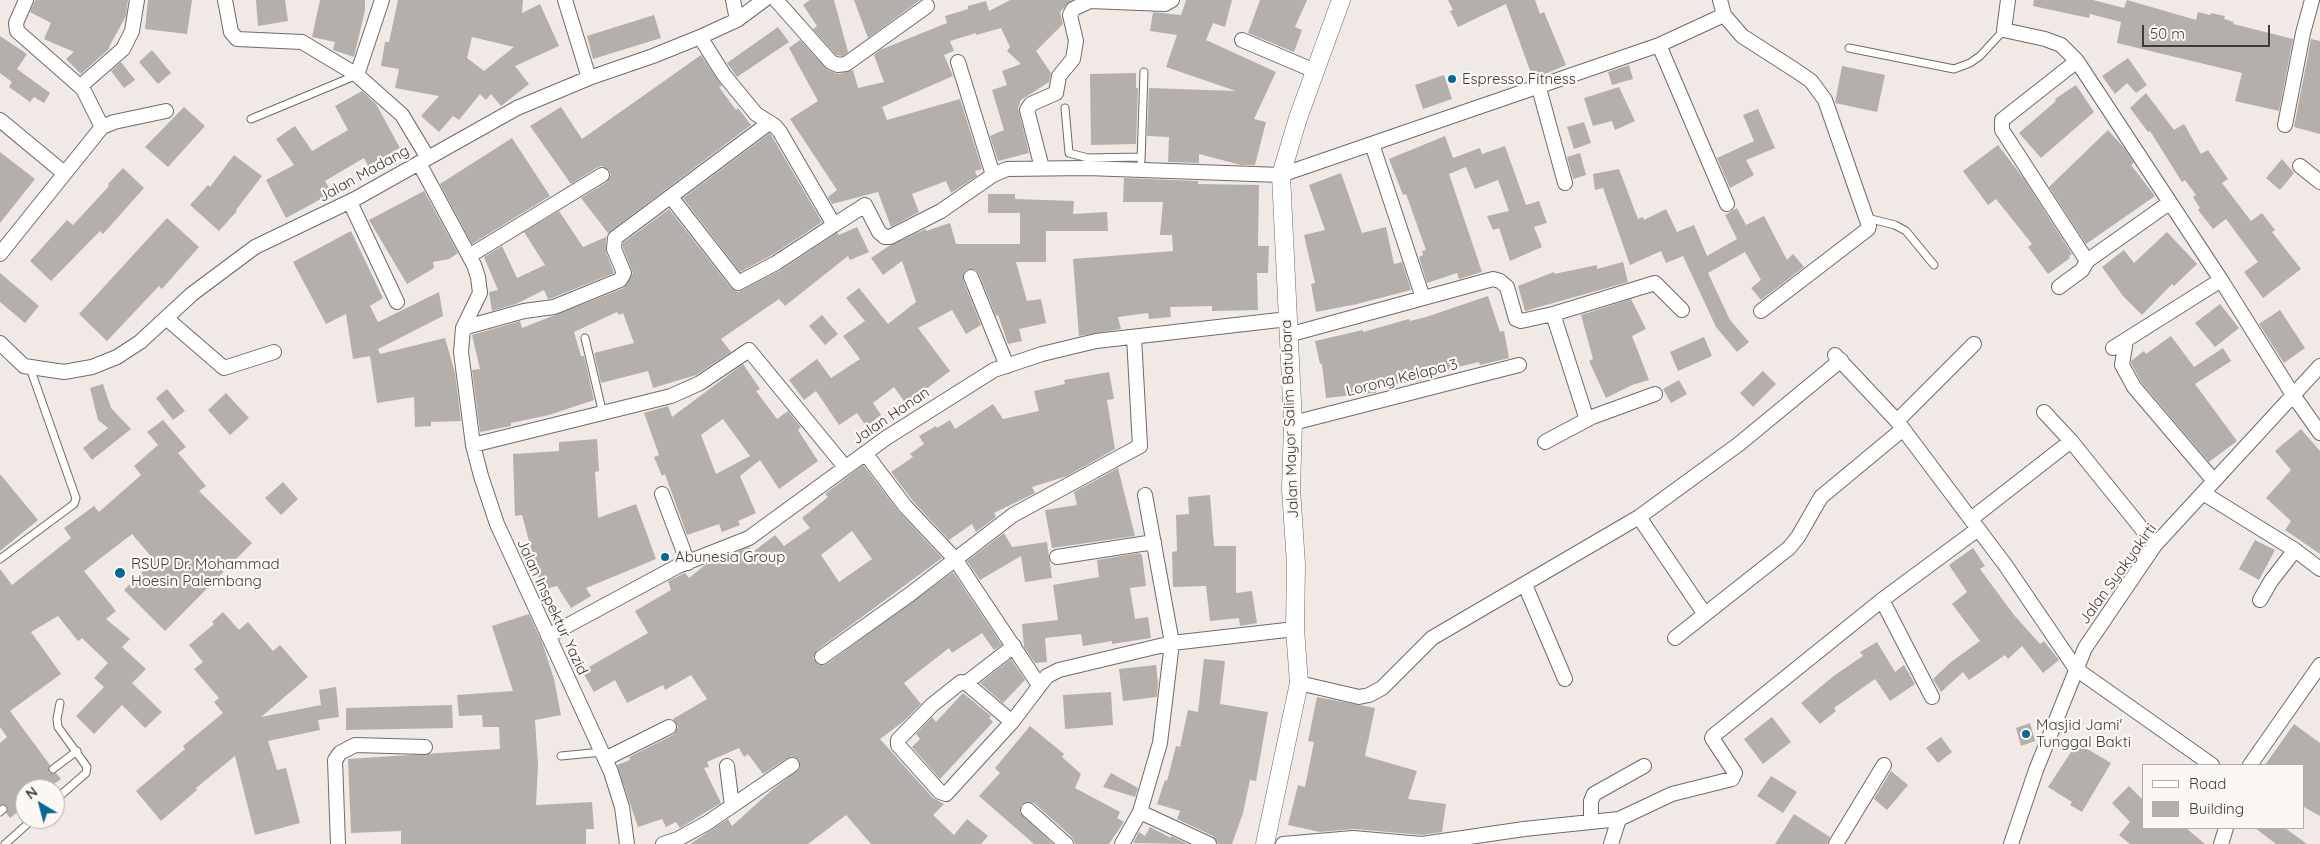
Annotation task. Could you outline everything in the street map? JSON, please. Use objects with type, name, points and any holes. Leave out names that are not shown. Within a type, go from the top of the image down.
[{"type":"street","points":[[26,0],[16,22],[17,31],[83,88],[102,127]]},
{"type":"street","points":[[83,88],[84,82],[123,49],[128,41],[137,0]]},
{"type":"street","points":[[225,0],[231,32],[237,39],[302,42],[357,75],[402,114],[478,277],[480,293],[463,328]]},
{"type":"street","points":[[357,75],[382,0]]},
{"type":"street","points":[[565,0],[589,78]]},
{"type":"street","points":[[733,0],[737,20]]},
{"type":"street","name":"Jalan Madang","points":[[30,368],[64,372],[92,367],[117,357],[140,342],[192,294],[255,247],[350,202],[517,108],[589,78],[653,56],[700,37],[737,20],[764,0]]},
{"type":"street","points":[[776,0],[831,62],[838,65],[846,64],[927,6]]},
{"type":"street","points":[[1042,168],[1027,110],[1033,102],[1056,93],[1059,76],[1073,60],[1076,41],[1070,15],[1073,8],[1090,1],[1165,4],[1172,0]]},
{"type":"street","name":"Jalan Mayor Salim Batubara","points":[[1265,844],[1299,683],[1295,629],[1296,564],[1291,489],[1293,423],[1281,176],[1298,118],[1342,0]]},
{"type":"street","points":[[1720,0],[1724,15],[1742,36],[1811,82],[1825,100],[1868,222],[1868,229],[1761,311]]},
{"type":"street","points":[[2008,0],[2004,30],[2045,39],[2061,45],[2077,62],[2221,280],[2293,395],[2320,433]]},
{"type":"street","points":[[2285,125],[2303,33],[2312,0]]},
{"type":"street","points":[[671,196],[738,283],[776,263],[865,205],[879,232],[885,238],[941,211],[993,175],[1007,169],[1042,168],[1087,163],[1140,172],[1281,176],[1659,45],[1724,15]]},
{"type":"street","points":[[700,37],[724,75],[756,114],[780,132],[834,225]]},
{"type":"street","points":[[1242,40],[1315,71]]},
{"type":"street","points":[[1659,45],[1727,204]]},
{"type":"street","points":[[958,62],[993,175]]},
{"type":"street","points":[[2077,62],[2000,123],[2002,130],[2087,260]]},
{"type":"street","points":[[1539,88],[1565,183]]},
{"type":"street","points":[[0,254],[102,127],[114,122],[166,111]]},
{"type":"street","points":[[0,120],[64,172]]},
{"type":"street","points":[[463,328],[524,311],[554,307],[620,280],[624,273],[614,249],[615,238],[769,122]]},
{"type":"street","points":[[1372,144],[1422,298]]},
{"type":"street","points":[[2300,166],[2320,182]]},
{"type":"street","points":[[469,256],[602,175]]},
{"type":"street","points":[[350,202],[397,302]]},
{"type":"street","points":[[2059,287],[2082,270],[2087,260],[2170,202]]},
{"type":"street","points":[[971,277],[1007,366]]},
{"type":"street","name":"Jalan Hanan","points":[[548,636],[688,563],[730,547],[766,528],[864,453],[964,387],[1007,366],[1042,354],[1134,337],[1288,327],[1422,298],[1493,279],[1500,281],[1507,287],[1516,319],[1522,321],[1554,314]]},
{"type":"street","points":[[2113,348],[2221,280]]},
{"type":"street","points":[[1586,420],[1554,314],[1655,283],[1682,310]]},
{"type":"street","points":[[166,318],[224,368],[274,352]]},
{"type":"street","name":"Jalan Inspektur Yazid","points":[[463,328],[461,352],[463,378],[473,445],[497,524],[604,756],[620,799],[627,844]]},
{"type":"street","points":[[822,657],[909,595],[1013,515],[1140,446],[1134,337]]},
{"type":"street","points":[[2126,340],[2122,365],[2134,387],[2214,481]]},
{"type":"street","points":[[0,343],[24,366],[30,368]]},
{"type":"street","points":[[1675,638],[1788,548],[1798,537],[1821,497],[1900,425],[1974,344]]},
{"type":"street","points":[[473,445],[671,396],[700,383],[749,350],[845,467]]},
{"type":"street","points":[[1299,683],[1359,697],[1369,695],[1382,688],[1432,638],[1639,517],[1739,444],[1838,357],[1900,425],[2006,566],[2076,668],[2211,764]]},
{"type":"street","name":"Lorong Kelapa 3","points":[[1293,423],[1519,365]]},
{"type":"street","name":"Jalan Syakyakirti","points":[[2011,844],[2036,770],[2085,648],[2155,545],[2320,366]]},
{"type":"street","points":[[1545,442],[1586,420],[1655,394]]},
{"type":"street","points":[[2044,412],[2071,441],[2155,545]]},
{"type":"street","points":[[1282,844],[1353,838],[1422,844],[1591,821],[1619,819],[1672,794],[1732,779],[1735,773],[1712,738],[1713,736],[1882,600],[2071,441]]},
{"type":"street","points":[[864,453],[905,506],[955,559],[1040,684]]},
{"type":"street","points":[[2203,493],[2295,550],[2320,569]]},
{"type":"street","points":[[662,494],[688,563]]},
{"type":"street","points":[[1122,844],[1140,812],[1160,743],[1172,644],[1145,495]]},
{"type":"street","points":[[1639,517],[1704,613]]},
{"type":"street","points":[[1056,557],[1154,542]]},
{"type":"street","points":[[2260,600],[2271,580],[2295,550]]},
{"type":"street","points":[[1525,585],[1565,679]]},
{"type":"street","points":[[1882,600],[1932,697]]},
{"type":"street","points":[[1012,722],[966,683],[960,682],[898,740],[898,746],[940,792],[946,794],[952,790],[1012,722],[1047,676],[1059,670],[1172,644],[1295,629]]},
{"type":"street","points":[[966,683],[1014,646]]},
{"type":"street","points":[[2251,764],[2320,666]]},
{"type":"street","points":[[604,756],[668,726]]},
{"type":"street","points":[[338,844],[335,760],[340,753],[355,745],[425,747]]},
{"type":"street","points":[[663,844],[678,839],[707,823],[792,765]]},
{"type":"street","points":[[1836,844],[1884,765]]},
{"type":"street","points":[[727,766],[732,806]]},
{"type":"street","points":[[1591,821],[1591,801],[1594,794],[1644,766]]},
{"type":"street","points":[[1028,810],[1066,844]]},
{"type":"street","points":[[1140,812],[1209,844]]},
{"type":"street","points":[[1612,844],[1619,819]]},
{"type":"street","points":[[2221,844],[2226,829]]},
{"type":"lane","points":[[1849,48],[1954,69],[1970,63],[1980,56],[2004,30]]},
{"type":"lane","points":[[1140,172],[1144,72]]},
{"type":"lane","points":[[251,119],[357,75]]},
{"type":"lane","points":[[1065,108],[1069,153],[1087,163],[1140,157]]},
{"type":"lane","points":[[1868,222],[1894,225],[1906,231],[1934,265]]},
{"type":"lane","points":[[584,338],[603,414]]},
{"type":"lane","points":[[0,559],[74,504],[76,498],[30,368]]},
{"type":"lane","points":[[60,703],[57,724],[77,751],[87,770],[65,791]]},
{"type":"lane","points":[[53,769],[77,751]]},
{"type":"lane","points":[[561,756],[604,756]]},
{"type":"lane","points":[[5,844],[22,829]]},
{"type":"building","points":[[35,0],[128,0],[126,16],[110,48],[81,74],[66,59],[74,52],[44,39],[51,23],[30,12]]},
{"type":"building","points":[[148,0],[192,0],[187,34],[145,29]]},
{"type":"building","points":[[256,0],[285,0],[288,21],[258,26]]},
{"type":"building","points":[[320,0],[365,0],[365,10],[354,57],[333,50],[335,42],[312,37]]},
{"type":"building","points":[[398,0],[523,0],[522,13],[540,4],[559,46],[515,66],[529,84],[501,106],[491,94],[486,100],[480,94],[459,120],[453,116],[439,132],[421,116],[439,96],[395,88],[399,69],[381,66],[385,42],[389,42]],"holes":[[[472,37],[514,47],[484,71],[467,58]]]},
{"type":"building","points":[[810,0],[834,0],[848,52],[843,56],[836,55],[813,29],[817,26],[803,5]]},
{"type":"building","points":[[854,0],[920,0],[868,38]]},
{"type":"building","points":[[1010,0],[1072,0],[1060,12],[1063,24],[1036,51],[1051,73],[1049,82],[1021,100],[1018,108],[1029,153],[998,161],[990,136],[1004,130],[992,90],[1007,85],[1002,71],[1021,64],[1007,51],[1010,47],[1001,28],[976,35],[976,33],[950,41],[954,51],[944,55],[953,76],[882,107],[887,120],[960,99],[982,169],[975,171],[977,176],[951,193],[946,181],[912,194],[919,212],[891,227],[878,192],[832,204],[828,197],[837,190],[790,119],[818,101],[789,48],[800,40],[828,70],[839,74],[853,70],[858,88],[884,82],[874,55],[880,50],[947,23],[945,16],[968,9],[968,6],[986,1],[989,11]]},
{"type":"building","points":[[1186,0],[1232,0],[1225,27],[1213,23],[1206,40],[1276,72],[1254,119],[1266,122],[1255,165],[1241,165],[1199,154],[1199,163],[1168,162],[1169,137],[1147,136],[1149,88],[1236,91],[1166,67],[1177,35],[1150,31],[1153,12],[1181,15]]},
{"type":"building","points":[[1260,0],[1307,0],[1295,27],[1302,30],[1294,52],[1248,33]]},
{"type":"building","points":[[1448,0],[1535,0],[1540,14],[1544,12],[1566,65],[1533,79],[1506,4],[1458,27],[1450,11],[1453,10]]},
{"type":"building","points":[[2034,0],[2093,0],[2124,8],[2127,0],[2196,20],[2198,12],[2225,16],[2224,19],[2234,22],[2233,24],[2293,39],[2279,111],[2235,101],[2242,73],[2117,43],[2121,22],[2090,14],[2089,18],[2033,6]]},
{"type":"building","points":[[654,15],[661,38],[593,59],[587,36]]},
{"type":"building","points":[[778,27],[789,42],[737,77],[727,63]]},
{"type":"building","points":[[0,36],[27,54],[17,69],[50,93],[44,103],[34,97],[30,102],[9,87],[12,82],[0,73]]},
{"type":"building","points":[[2311,39],[2320,41],[2320,134],[2294,127]]},
{"type":"building","points":[[152,50],[171,73],[158,84],[139,62]]},
{"type":"building","points":[[701,55],[722,86],[719,87],[736,110],[738,108],[751,125],[608,233],[581,198],[607,182],[611,175],[609,170],[602,166],[598,167],[571,184],[530,126],[561,107],[582,139]]},
{"type":"building","points":[[2128,58],[2147,85],[2136,93],[2127,83],[2115,94],[2102,76]]},
{"type":"building","points":[[121,62],[135,80],[124,88],[111,71]]},
{"type":"building","points":[[1629,65],[1633,79],[1612,85],[1608,72]]},
{"type":"building","points":[[1842,66],[1885,75],[1877,112],[1835,103]]},
{"type":"building","points":[[1136,73],[1136,88],[1138,88],[1136,144],[1091,145],[1090,74]]},
{"type":"building","points":[[1444,75],[1452,99],[1423,109],[1415,85]]},
{"type":"building","points":[[2076,85],[2094,112],[2041,158],[2019,133],[2056,101],[2055,99]]},
{"type":"building","points":[[1619,87],[1635,121],[1615,130],[1612,121],[1593,126],[1584,98]]},
{"type":"building","points":[[362,91],[376,104],[400,148],[368,166],[364,158],[325,181],[332,193],[286,218],[266,180],[294,165],[276,139],[295,126],[312,151],[348,130],[335,106]]},
{"type":"building","points":[[2146,93],[2174,130],[2184,124],[2201,154],[2208,150],[2228,179],[2222,183],[2251,221],[2262,213],[2275,230],[2272,232],[2301,269],[2263,298],[2244,272],[2258,262],[2226,219],[2213,229],[2198,210],[2200,208],[2193,197],[2196,195],[2185,180],[2182,182],[2150,131],[2148,132],[2130,108]]},
{"type":"building","points":[[184,107],[205,126],[168,167],[145,147]]},
{"type":"building","points":[[1758,109],[1775,148],[1746,160],[1754,175],[1730,188],[1717,158],[1754,141],[1743,115]]},
{"type":"building","points":[[1584,122],[1591,143],[1574,149],[1567,127]]},
{"type":"building","points":[[2108,130],[2125,149],[2134,163],[2131,165],[2155,196],[2086,244],[2049,187]]},
{"type":"building","points":[[770,133],[822,222],[772,255],[740,272],[683,198]]},
{"type":"building","points":[[1445,136],[1453,158],[1480,148],[1482,154],[1505,146],[1526,205],[1539,201],[1547,223],[1534,227],[1542,247],[1510,261],[1499,228],[1493,230],[1487,216],[1509,211],[1498,180],[1475,189],[1466,167],[1449,174],[1482,272],[1459,279],[1457,273],[1427,283],[1419,257],[1423,255],[1422,251],[1426,250],[1406,194],[1403,195],[1389,159]]},
{"type":"building","points":[[512,138],[550,196],[472,244],[440,184]]},
{"type":"building","points":[[1998,145],[2024,179],[2072,254],[2069,256],[2070,258],[2048,274],[2028,247],[2032,244],[1996,199],[1988,205],[1963,171]]},
{"type":"building","points":[[0,152],[35,179],[0,223]]},
{"type":"building","points":[[1580,153],[1586,175],[1573,179],[1567,157]]},
{"type":"building","points":[[234,155],[262,176],[237,211],[219,231],[190,205],[208,185],[210,187]]},
{"type":"building","points":[[2282,159],[2294,173],[2280,190],[2266,178]]},
{"type":"building","points":[[123,168],[144,188],[103,234],[100,231],[51,281],[30,261],[67,220],[73,225]]},
{"type":"building","points":[[1619,169],[1638,219],[1643,217],[1644,220],[1666,209],[1677,232],[1694,225],[1707,256],[1737,239],[1725,215],[1737,208],[1746,225],[1764,216],[1787,260],[1793,254],[1804,267],[1761,300],[1751,288],[1761,280],[1745,252],[1708,273],[1730,320],[1749,342],[1737,352],[1716,327],[1683,256],[1666,263],[1661,251],[1630,265],[1603,188],[1595,190],[1593,174]]},
{"type":"building","points":[[1341,173],[1362,233],[1386,227],[1394,264],[1402,262],[1411,290],[1316,312],[1311,284],[1315,283],[1304,235],[1325,230],[1309,185]]},
{"type":"building","points":[[1124,178],[1198,181],[1198,184],[1259,185],[1258,246],[1269,246],[1268,273],[1257,273],[1258,310],[1212,311],[1212,306],[1170,307],[1171,317],[1149,319],[1148,313],[1118,317],[1121,329],[1079,336],[1073,259],[1173,251],[1172,235],[1160,235],[1163,202],[1123,202]]},
{"type":"building","points":[[424,191],[458,253],[449,259],[433,262],[434,268],[407,284],[369,220]]},
{"type":"building","points":[[988,194],[1015,194],[1015,199],[1074,201],[1073,214],[1107,212],[1108,231],[1046,231],[1046,262],[1016,262],[1027,301],[1041,299],[1046,323],[1019,329],[1022,341],[1008,344],[998,315],[996,316],[979,274],[976,270],[968,269],[964,272],[963,280],[981,325],[966,334],[952,310],[918,328],[950,371],[906,404],[894,387],[873,403],[881,415],[866,426],[857,413],[839,425],[816,391],[804,400],[789,380],[817,359],[831,378],[860,359],[843,336],[865,321],[846,298],[859,288],[888,324],[916,302],[902,261],[883,275],[871,258],[889,246],[926,229],[926,231],[950,223],[956,244],[1020,244],[1020,213],[988,213]]},
{"type":"building","points":[[669,209],[731,288],[738,292],[781,270],[837,233],[839,235],[857,227],[869,252],[850,260],[848,256],[785,306],[779,299],[721,339],[731,352],[696,375],[653,388],[648,371],[601,383],[594,353],[634,343],[623,313],[619,315],[617,312],[574,332],[581,356],[584,356],[594,400],[549,415],[511,423],[511,426],[480,432],[472,370],[480,369],[472,335],[520,321],[522,328],[624,288],[633,273],[623,248],[623,243]]},
{"type":"building","points":[[559,211],[583,247],[606,237],[606,252],[614,273],[552,298],[548,299],[544,290],[516,304],[492,311],[489,292],[498,290],[484,257],[502,246],[517,278],[545,265],[524,232]]},
{"type":"building","points":[[167,218],[199,247],[162,289],[159,286],[107,341],[79,314]]},
{"type":"building","points":[[351,231],[383,298],[370,306],[378,322],[439,292],[443,316],[378,349],[380,354],[445,338],[455,373],[461,421],[431,422],[431,426],[415,427],[414,397],[377,403],[370,356],[353,359],[346,314],[326,324],[293,262]]},
{"type":"building","points":[[2167,232],[2197,264],[2174,286],[2172,284],[2142,315],[2123,296],[2102,267],[2124,250],[2134,263]]},
{"type":"building","points":[[1623,262],[1628,282],[1525,311],[1518,286],[1554,272],[1554,274],[1597,265],[1597,269]]},
{"type":"building","points":[[0,273],[39,306],[25,323],[0,302]]},
{"type":"building","points":[[1488,296],[1500,332],[1504,331],[1509,358],[1480,365],[1479,362],[1420,376],[1421,381],[1376,386],[1376,393],[1326,398],[1322,364],[1320,364],[1315,341],[1363,330],[1363,332],[1409,319],[1410,321],[1426,317]]},
{"type":"building","points":[[1631,299],[1646,329],[1632,336],[1649,380],[1632,385],[1606,398],[1589,361],[1593,359],[1581,315]]},
{"type":"building","points":[[2220,304],[2239,328],[2215,347],[2195,323]]},
{"type":"building","points":[[2280,310],[2305,348],[2284,363],[2259,324]]},
{"type":"building","points":[[822,315],[838,334],[825,345],[809,326]]},
{"type":"building","points":[[2171,336],[2194,367],[2223,348],[2231,361],[2195,384],[2237,441],[2209,462],[2141,382],[2131,363],[2132,360],[2144,351],[2146,354]]},
{"type":"building","points":[[1704,337],[1712,356],[1678,371],[1670,352]]},
{"type":"building","points":[[743,364],[760,389],[756,391],[777,419],[788,411],[801,427],[798,430],[818,461],[779,489],[760,460],[740,476],[756,513],[738,521],[740,525],[722,532],[719,524],[687,535],[665,474],[662,476],[654,457],[659,455],[644,413],[668,406],[672,417]],"holes":[[[723,419],[750,456],[716,474],[701,435]]]},
{"type":"building","points":[[1763,371],[1776,384],[1753,407],[1740,393]]},
{"type":"building","points":[[1109,372],[1114,399],[1107,400],[1115,449],[1067,476],[1032,487],[1035,493],[994,513],[996,517],[976,532],[972,524],[949,540],[912,500],[891,472],[913,457],[910,454],[924,444],[919,436],[936,426],[937,428],[950,420],[955,429],[993,404],[1003,419],[1039,411],[1034,391],[1065,384],[1064,380]]},
{"type":"building","points":[[1679,380],[1687,394],[1671,403],[1663,389]]},
{"type":"building","points":[[103,384],[111,408],[131,429],[92,460],[83,448],[108,428],[98,420],[90,388]]},
{"type":"building","points":[[167,389],[185,411],[173,420],[156,398]]},
{"type":"building","points":[[226,393],[249,418],[230,435],[208,410]]},
{"type":"building","points":[[163,420],[186,447],[178,453],[206,486],[199,491],[252,543],[165,631],[124,590],[154,560],[132,534],[84,571],[116,611],[106,619],[130,639],[122,647],[146,669],[132,683],[162,712],[145,728],[122,705],[94,734],[76,716],[104,687],[94,678],[108,663],[82,638],[78,641],[58,616],[31,632],[61,674],[10,711],[50,765],[49,773],[56,773],[61,779],[15,779],[15,814],[10,818],[6,813],[7,806],[0,805],[0,743],[7,737],[0,727],[0,569],[12,585],[71,538],[64,528],[94,506],[99,512],[141,475],[134,466],[158,445],[147,432]]},
{"type":"building","points":[[2301,429],[2320,451],[2320,554],[2285,530],[2291,521],[2266,498],[2291,470],[2275,451]]},
{"type":"building","points":[[597,439],[599,471],[595,472],[598,518],[636,504],[656,559],[586,588],[591,596],[571,608],[557,586],[542,590],[522,515],[515,516],[513,454],[559,451],[559,442]]},
{"type":"building","points":[[863,465],[899,512],[942,558],[817,650],[813,658],[819,665],[827,664],[953,572],[1002,645],[994,650],[982,633],[952,653],[949,648],[904,683],[921,704],[904,721],[880,739],[933,798],[944,804],[933,815],[954,835],[967,819],[988,836],[981,844],[871,844],[846,815],[808,844],[690,844],[728,819],[732,826],[773,789],[800,768],[799,760],[791,756],[763,774],[748,754],[744,757],[739,748],[707,762],[709,767],[704,768],[721,803],[680,828],[676,822],[666,827],[662,819],[638,827],[617,765],[630,760],[629,757],[673,735],[678,727],[673,719],[707,699],[691,675],[665,690],[663,685],[627,703],[615,680],[594,692],[582,671],[648,633],[635,611],[671,590],[668,581],[685,573],[689,578],[705,565],[749,547],[753,552],[775,535],[784,546],[810,528],[802,518],[828,497],[825,494]],"holes":[[[852,531],[872,559],[839,582],[821,555]]]},
{"type":"building","points":[[1118,468],[1135,536],[1052,548],[1045,510],[1077,505],[1074,492]]},
{"type":"building","points":[[0,474],[38,520],[0,551]]},
{"type":"building","points":[[283,482],[298,499],[281,515],[265,498]]},
{"type":"building","points":[[1210,495],[1214,546],[1236,546],[1236,593],[1252,591],[1257,623],[1240,626],[1239,618],[1210,621],[1206,586],[1173,587],[1172,552],[1177,551],[1176,515],[1189,514],[1188,497]]},
{"type":"building","points":[[1004,533],[1012,547],[1047,542],[1052,578],[1025,582],[1021,556],[980,580],[967,561]]},
{"type":"building","points":[[2255,540],[2275,550],[2259,580],[2239,569]]},
{"type":"building","points":[[1973,548],[1985,566],[1980,569],[2014,615],[2040,644],[2044,641],[2059,660],[2043,673],[2022,646],[2008,659],[2005,655],[1969,680],[1963,672],[1941,692],[1933,679],[1951,662],[1980,641],[1952,604],[1967,592],[1949,565]]},
{"type":"building","points":[[1139,553],[1142,555],[1146,586],[1130,588],[1135,619],[1148,617],[1151,638],[1112,644],[1112,641],[1083,646],[1081,634],[1045,638],[1047,662],[1035,663],[1024,647],[1022,624],[1058,620],[1053,585],[1099,577],[1097,560]]},
{"type":"building","points":[[223,612],[239,630],[248,622],[273,651],[280,645],[308,677],[261,717],[321,705],[319,690],[336,687],[339,717],[318,720],[320,730],[268,741],[277,770],[286,768],[300,823],[255,835],[235,756],[196,788],[197,790],[161,821],[136,791],[185,749],[183,746],[223,713],[214,702],[219,698],[194,669],[203,662],[189,645],[214,624],[212,622]]},
{"type":"building","points":[[529,614],[543,645],[554,679],[561,715],[535,720],[538,765],[536,805],[592,802],[594,829],[586,829],[586,844],[401,844],[401,831],[351,833],[348,759],[500,749],[499,727],[483,727],[482,715],[459,716],[457,695],[513,691],[492,626]]},
{"type":"building","points":[[1877,642],[1895,672],[1904,665],[1915,684],[1890,701],[1875,679],[1834,708],[1836,711],[1820,724],[1801,703],[1835,675],[1863,656],[1860,652]]},
{"type":"building","points":[[1011,659],[1025,680],[1003,703],[980,683]]},
{"type":"building","points":[[1204,659],[1225,661],[1220,704],[1268,712],[1256,781],[1250,780],[1243,813],[1232,844],[1218,844],[1213,836],[1177,819],[1180,811],[1157,804],[1165,780],[1167,781],[1176,746],[1180,747],[1188,710],[1198,712]]},
{"type":"building","points":[[1156,665],[1157,697],[1123,701],[1119,669]]},
{"type":"building","points":[[1111,692],[1113,725],[1065,729],[1063,695]]},
{"type":"building","points":[[963,693],[991,716],[989,718],[993,722],[940,779],[912,747],[920,739],[916,734],[932,717],[936,722]]},
{"type":"building","points":[[1317,697],[1375,708],[1365,756],[1417,771],[1408,799],[1446,804],[1442,832],[1422,835],[1354,829],[1320,832],[1288,825],[1298,785],[1305,787],[1314,742],[1308,741]]},
{"type":"building","points":[[452,705],[453,728],[346,730],[346,708]]},
{"type":"building","points":[[1772,717],[1791,742],[1763,764],[1744,739]]},
{"type":"building","name":"Masjid Jami' Tunggal Bakti","points":[[2030,723],[2035,741],[2021,746],[2016,728]]},
{"type":"building","points":[[2294,724],[2320,743],[2320,816],[2305,808],[2305,764],[2266,764]]},
{"type":"building","points":[[1030,726],[1064,754],[1062,757],[1081,774],[1075,788],[1120,812],[1117,818],[1124,822],[1109,844],[1075,844],[1072,837],[1034,803],[1026,802],[1021,805],[1020,813],[1053,844],[1034,844],[979,796],[1000,773],[995,768]]},
{"type":"building","points":[[1941,737],[1952,752],[1938,763],[1926,748]]},
{"type":"building","points":[[2077,743],[2111,763],[2082,812],[2070,805],[2072,802],[2048,787]]},
{"type":"building","points":[[1891,771],[1908,785],[1887,810],[1874,799]]},
{"type":"building","points":[[1111,773],[1138,788],[1135,797],[1103,787]]},
{"type":"building","points":[[1771,776],[1797,792],[1783,813],[1757,796]]},
{"type":"building","points":[[2129,786],[2142,799],[2142,829],[2187,829],[2205,844],[2130,844],[2119,835],[2130,822],[2112,803]]},
{"type":"building","points":[[1794,814],[1830,837],[1827,844],[1775,844]]},
{"type":"building","points":[[1150,827],[1188,844],[1133,843],[1139,832],[1145,836]]},
{"type":"building","points":[[2256,829],[2286,829],[2307,844],[2276,844]]},
{"type":"place","name":"Espresso Fitness","points":[[1452,79]]},
{"type":"place","name":"Abunesia Group","points":[[665,557]]},
{"type":"place","name":"RSUP Dr. Mohammad Hoesin Palembang","points":[[120,573]]},
{"type":"place","name":"Masjid Jami' Tunggal Bakti","points":[[2026,734]]}]
